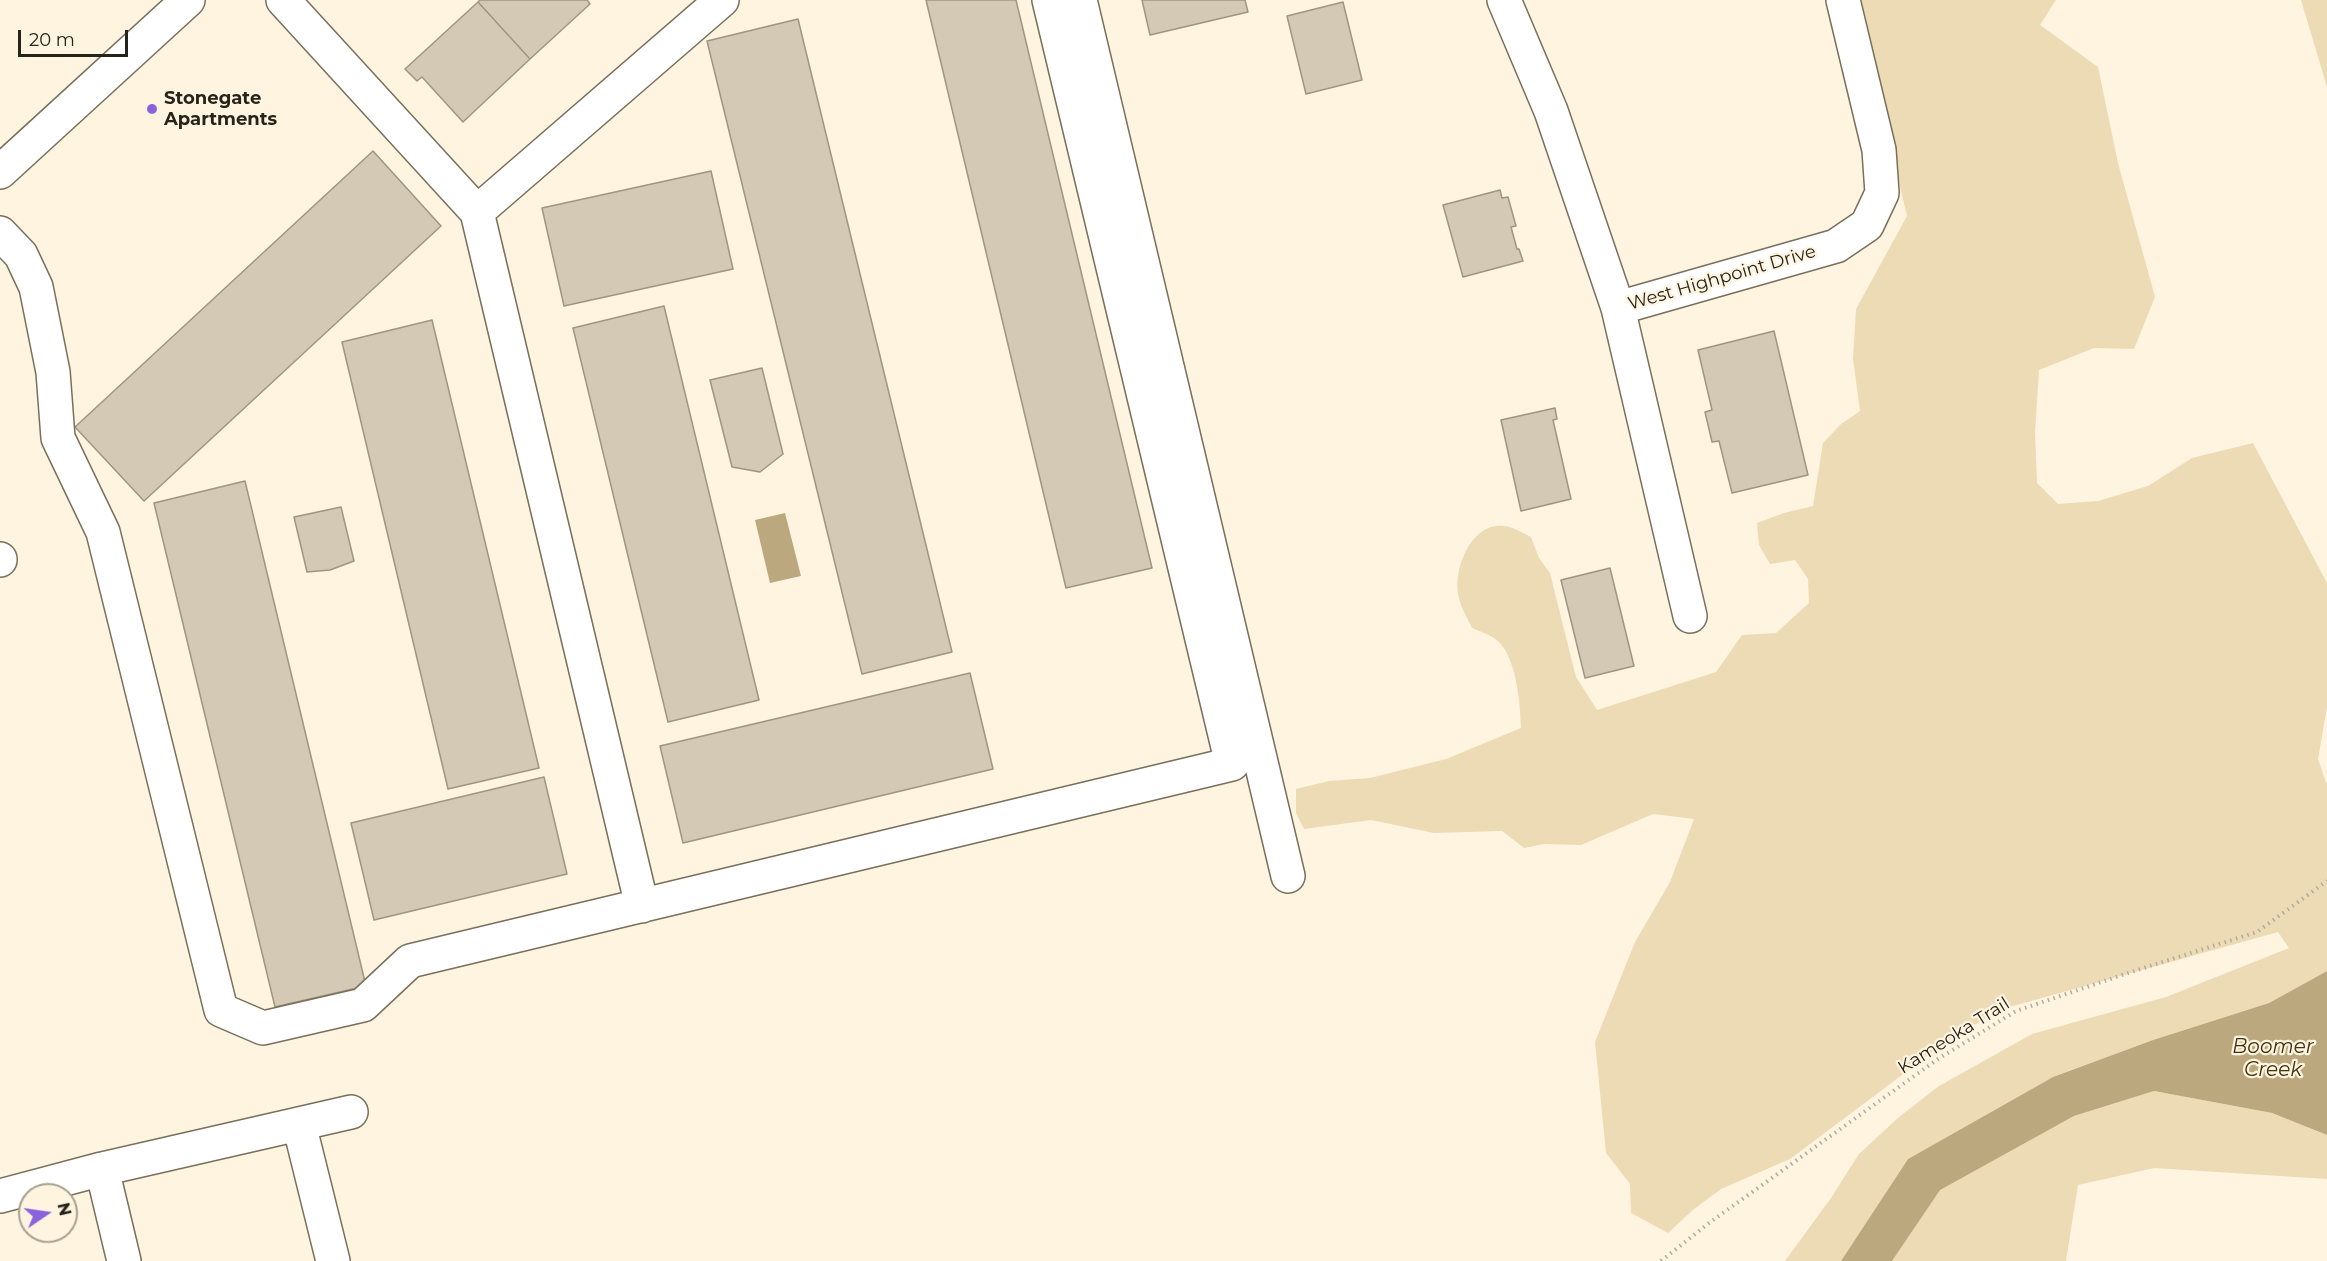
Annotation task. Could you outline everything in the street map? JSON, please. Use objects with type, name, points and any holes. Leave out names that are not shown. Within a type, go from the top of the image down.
[{"type":"street","points":[[0,172],[188,0]]},
{"type":"street","points":[[283,0],[477,212],[642,906]]},
{"type":"street","points":[[477,212],[722,0]]},
{"type":"street","points":[[0,233],[21,255],[36,287],[53,372],[58,438],[103,532],[221,1010],[263,1028],[363,1005],[411,962],[1232,764],[1049,0]]},
{"type":"street","points":[[1080,0],[1288,876]]},
{"type":"street","points":[[1504,0],[1551,111],[1618,308]]},
{"type":"street","name":"West Highpoint Drive","points":[[1690,616],[1618,308],[1836,246],[1867,225],[1882,193],[1880,150],[1843,0]]},
{"type":"street","points":[[0,1196],[102,1169],[351,1112]]},
{"type":"street","points":[[299,1124],[333,1261]]},
{"type":"street","points":[[102,1169],[124,1261]]},
{"type":"path","name":"Kameoka Trail","points":[[1661,1261],[1709,1223],[1938,1059],[2016,1011],[2257,932],[2327,882]]},
{"type":"shaded area","points":[[1855,0],[2056,0],[2040,25],[2098,67],[2118,163],[2155,297],[2134,349],[2094,348],[2039,370],[2035,432],[2037,483],[2058,504],[2098,501],[2148,486],[2192,458],[2253,443],[2327,583],[2327,707],[2318,759],[2327,785],[2327,971],[2269,1003],[2153,1040],[2053,1077],[1908,1159],[1841,1261],[1785,1261],[1831,1198],[1859,1154],[1899,1117],[1939,1086],[2032,1034],[2166,997],[2289,948],[2278,932],[1999,1010],[1946,1042],[1790,1159],[1721,1189],[1694,1209],[1668,1233],[1631,1213],[1630,1184],[1606,1153],[1595,1042],[1635,942],[1670,882],[1694,819],[1653,814],[1581,845],[1544,844],[1524,848],[1502,831],[1434,833],[1371,820],[1304,829],[1296,813],[1296,789],[1329,781],[1370,778],[1446,759],[1521,728],[1516,680],[1508,655],[1494,638],[1472,628],[1463,610],[1457,588],[1464,554],[1477,535],[1486,529],[1505,526],[1531,537],[1539,558],[1550,573],[1576,677],[1597,710],[1716,672],[1742,635],[1776,633],[1809,603],[1808,579],[1795,560],[1770,564],[1759,545],[1757,523],[1813,506],[1823,443],[1841,424],[1860,411],[1853,359],[1856,309],[1907,216]]},
{"type":"shaded area","points":[[2301,0],[2327,0],[2327,87]]},
{"type":"shaded area","points":[[2154,1091],[2272,1113],[2327,1135],[2327,1179],[2154,1168],[2078,1185],[2066,1261],[1892,1261],[1939,1190],[2074,1116]]},
{"type":"water","points":[[785,513],[801,576],[770,583],[755,520]]},
{"type":"water","name":"Boomer Creek","points":[[2327,971],[2327,1135],[2272,1113],[2154,1091],[2074,1116],[1940,1190],[1892,1261],[1841,1261],[1908,1159],[2053,1077],[2153,1040],[2269,1003]]},
{"type":"building","points":[[480,0],[587,0],[590,4],[530,59],[478,2]]},
{"type":"building","points":[[926,0],[1016,0],[1152,568],[1066,588]]},
{"type":"building","points":[[1142,0],[1245,0],[1248,12],[1150,35]]},
{"type":"building","points":[[478,2],[530,59],[463,122],[422,77],[417,81],[405,69]]},
{"type":"building","points":[[1343,2],[1362,80],[1306,94],[1287,16]]},
{"type":"building","points":[[798,19],[952,652],[862,674],[707,41]]},
{"type":"building","points":[[373,151],[441,226],[144,501],[75,427]]},
{"type":"building","points":[[711,171],[733,269],[564,306],[542,208]]},
{"type":"building","points":[[1500,190],[1502,198],[1508,197],[1516,226],[1511,227],[1523,261],[1463,277],[1443,205]]},
{"type":"building","points":[[664,306],[759,700],[668,722],[573,328]]},
{"type":"building","points":[[432,320],[539,768],[448,789],[342,342]]},
{"type":"building","points":[[1774,331],[1808,475],[1732,493],[1719,441],[1712,442],[1705,412],[1712,410],[1698,350]]},
{"type":"building","points":[[762,368],[783,454],[760,472],[732,467],[710,380]]},
{"type":"building","points":[[1555,408],[1557,419],[1553,420],[1571,499],[1521,511],[1501,420]]},
{"type":"building","points":[[245,481],[366,986],[275,1007],[154,503]]},
{"type":"building","points":[[341,507],[354,561],[330,570],[307,572],[294,517]]},
{"type":"building","points":[[1610,568],[1634,666],[1585,678],[1561,580]]},
{"type":"building","points":[[970,673],[993,769],[683,843],[660,746]]},
{"type":"building","points":[[544,777],[567,874],[374,920],[351,823]]},
{"type":"place","name":"Stonegate Apartments","points":[[152,109]]}]
